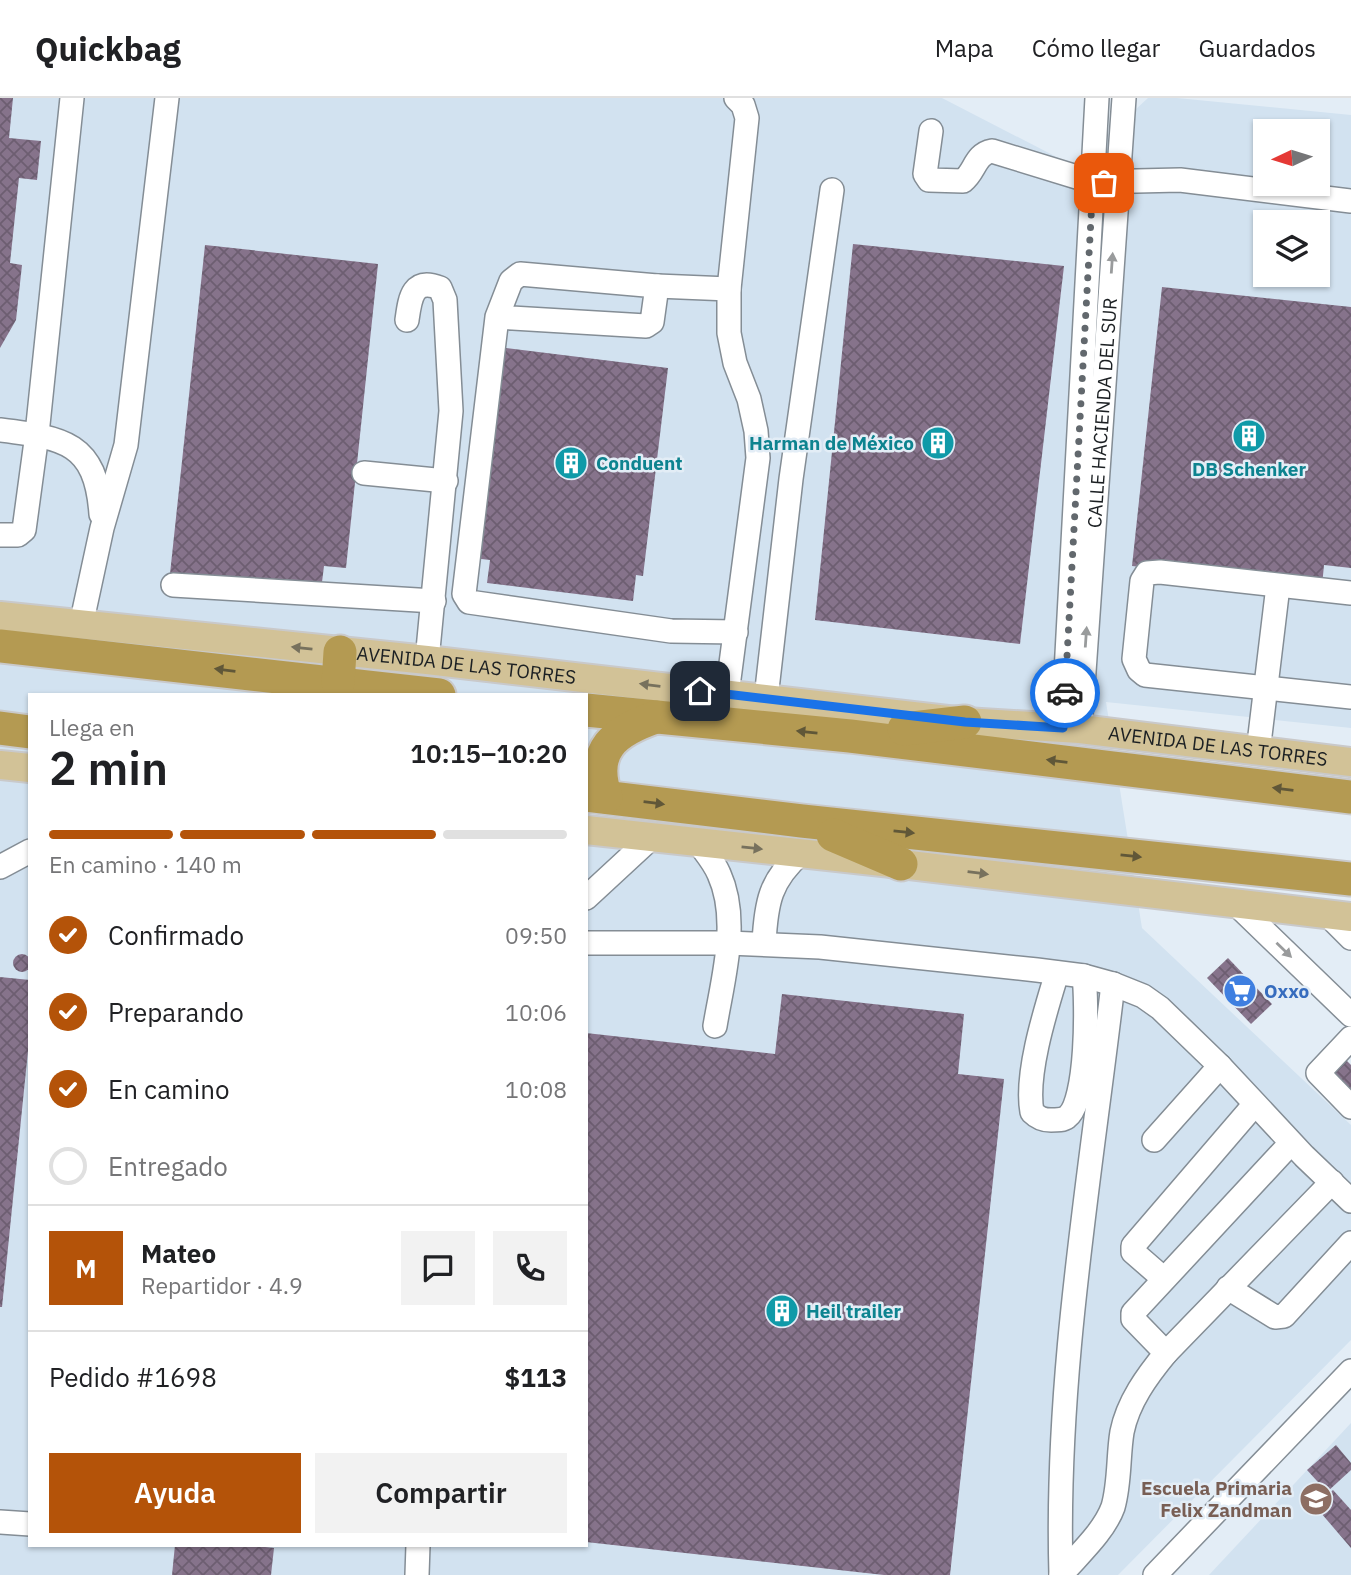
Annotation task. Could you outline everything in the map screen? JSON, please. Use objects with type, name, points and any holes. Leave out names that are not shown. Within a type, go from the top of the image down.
[{"type":"highway","points":[[0,631],[101,656]]},
{"type":"highway","name":"AVENIDA DE LAS TORRES","points":[[0,646],[101,656],[339,668],[432,693]]},
{"type":"highway","name":"AVENIDA DE LAS TORRES","points":[[588,710],[850,736],[1351,797]]},
{"type":"highway","points":[[659,717],[632,725],[609,743],[603,755],[601,784],[596,796],[802,837],[901,864]]},
{"type":"highway","points":[[850,736],[965,722]]},
{"type":"highway","points":[[0,728],[28,732]]},
{"type":"highway","points":[[0,745],[28,746]]},
{"type":"highway","points":[[802,837],[1351,880]]},
{"type":"main road","name":"AVENIDA DE LAS TORRES","points":[[0,616],[81,625],[339,668],[427,660],[965,722],[1071,729],[1351,762]]},
{"type":"main road","points":[[0,765],[28,768]]},
{"type":"main road","points":[[588,830],[698,842],[802,837]]},
{"type":"main road","points":[[901,864],[1339,915]]},
{"type":"street","points":[[0,535],[18,535],[24,530],[37,434],[72,98]]},
{"type":"street","points":[[81,625],[102,528],[126,445],[167,98]]},
{"type":"street","points":[[727,694],[758,458],[750,399],[735,363],[729,333],[729,289],[747,118],[743,105],[736,98]]},
{"type":"street","points":[[1095,99],[1124,106]]},
{"type":"street","name":"CALLE HACIENDA DEL SUR","points":[[1071,729],[1095,99]]},
{"type":"street","name":"CALLE HACIENDA DEL SUR","points":[[1071,729],[1124,106]]},
{"type":"street","points":[[931,131],[925,174],[929,180],[963,181],[967,179],[981,155],[992,150],[1093,182],[1180,180],[1351,201]]},
{"type":"street","points":[[766,698],[791,479],[832,190]]},
{"type":"street","points":[[729,289],[657,286],[520,274],[511,281],[497,317],[464,594],[468,602],[671,631],[736,632]]},
{"type":"street","points":[[407,320],[410,298],[418,288],[426,285],[440,288],[445,300],[451,382],[446,481],[427,660]]},
{"type":"street","points":[[497,317],[646,326],[652,322],[657,286]]},
{"type":"street","points":[[0,430],[37,434],[76,449],[93,471],[99,488],[102,528]]},
{"type":"street","points":[[364,473],[446,481]]},
{"type":"street","points":[[1351,593],[1147,573],[1142,581],[1134,659],[1139,670],[1145,675],[1351,697]]},
{"type":"street","points":[[173,585],[433,601]]},
{"type":"street","points":[[1258,752],[1278,586]]},
{"type":"street","points":[[588,896],[652,837]]},
{"type":"street","points":[[764,943],[769,898],[802,837]]},
{"type":"street","points":[[698,842],[719,874],[725,892],[728,943],[715,1026]]},
{"type":"street","points":[[0,867],[28,852]]},
{"type":"street","points":[[1235,903],[1351,1015]]},
{"type":"street","points":[[1339,915],[1351,938]]},
{"type":"street","points":[[588,943],[764,943],[873,952],[1084,976],[1113,984],[1143,996],[1160,1008],[1351,1201]]},
{"type":"street","points":[[1057,973],[1041,1031],[1031,1090],[1032,1112],[1038,1118],[1046,1120],[1067,1117],[1073,1110],[1077,1096],[1087,1031],[1084,976]]},
{"type":"street","points":[[1061,1575],[1059,1506],[1071,1321],[1113,984]]},
{"type":"street","points":[[1351,1038],[1318,1073],[1351,1107]]},
{"type":"street","points":[[1154,1140],[1220,1066]]},
{"type":"street","points":[[1164,1279],[1133,1252],[1133,1246],[1255,1104]]},
{"type":"street","points":[[1166,1353],[1133,1319],[1133,1313],[1291,1143]]},
{"type":"street","points":[[1061,1575],[1112,1509],[1122,1430],[1130,1406],[1146,1378],[1166,1353],[1332,1182]]},
{"type":"street","points":[[1228,1288],[1275,1317],[1284,1316],[1351,1243]]},
{"type":"street","points":[[1155,1575],[1351,1371]]},
{"type":"street","points":[[0,1522],[28,1524]]},
{"type":"street","points":[[417,1575],[418,1547]]},
{"type":"shaded area","points":[[0,98],[942,98],[1074,166],[1148,98],[1177,98],[1351,115],[1351,728],[1106,702],[1142,928],[1351,1125],[1351,1340],[1118,1575],[0,1575]]},
{"type":"shaded area","name":"Escuela Primaria Felix Zandman","points":[[1351,1423],[1351,1575],[1209,1575]]},
{"type":"building","points":[[0,98],[13,98],[9,138],[41,141],[37,180],[19,178],[10,263],[22,265],[16,320],[0,348]]},
{"type":"building","name":"Harman de México","points":[[853,244],[1064,266],[1020,644],[815,620]]},
{"type":"building","points":[[205,245],[378,264],[346,568],[324,566],[321,590],[170,574]]},
{"type":"building","name":"DB Schenker","points":[[1162,287],[1351,307],[1351,568],[1324,565],[1322,586],[1132,566]]},
{"type":"building","name":"Conduent","points":[[498,347],[668,368],[643,576],[636,575],[633,601],[487,583],[490,560],[473,558]]},
{"type":"building","points":[[18,954],[26,954],[28,971],[18,972],[13,967],[13,959]]},
{"type":"building","name":"Oxxo","points":[[1228,958],[1272,1004],[1251,1024],[1207,978]]},
{"type":"building","points":[[0,977],[28,980],[28,1051],[0,1307]]},
{"type":"building","name":"Heil trailer","points":[[782,994],[964,1014],[958,1074],[1004,1079],[950,1575],[884,1575],[588,1542],[588,1033],[775,1054]]},
{"type":"building","points":[[1343,1057],[1351,1065],[1351,1091],[1330,1069]]},
{"type":"building","points":[[1336,1445],[1351,1463],[1351,1470],[1327,1492],[1307,1470]]},
{"type":"building","points":[[1333,1490],[1351,1510],[1351,1548],[1315,1506]]},
{"type":"building","points":[[175,1547],[274,1548],[271,1575],[172,1575]]},
{"type":"way so far","points":[[1065,693],[1093,182],[1104,183]]},
{"type":"place","name":"DB Schenker","points":[[1249,436]]},
{"type":"place","name":"Harman de México","points":[[938,443]]},
{"type":"place","name":"Conduent","points":[[571,463]]},
{"type":"place","name":"Oxxo","points":[[1240,991]]},
{"type":"place","name":"Heil trailer","points":[[782,1311]]},
{"type":"place","name":"Escuela Primaria Felix Zandman","points":[[1316,1499]]},
{"type":"route","points":[[700,691],[965,722],[1063,728],[1065,693]]}]
